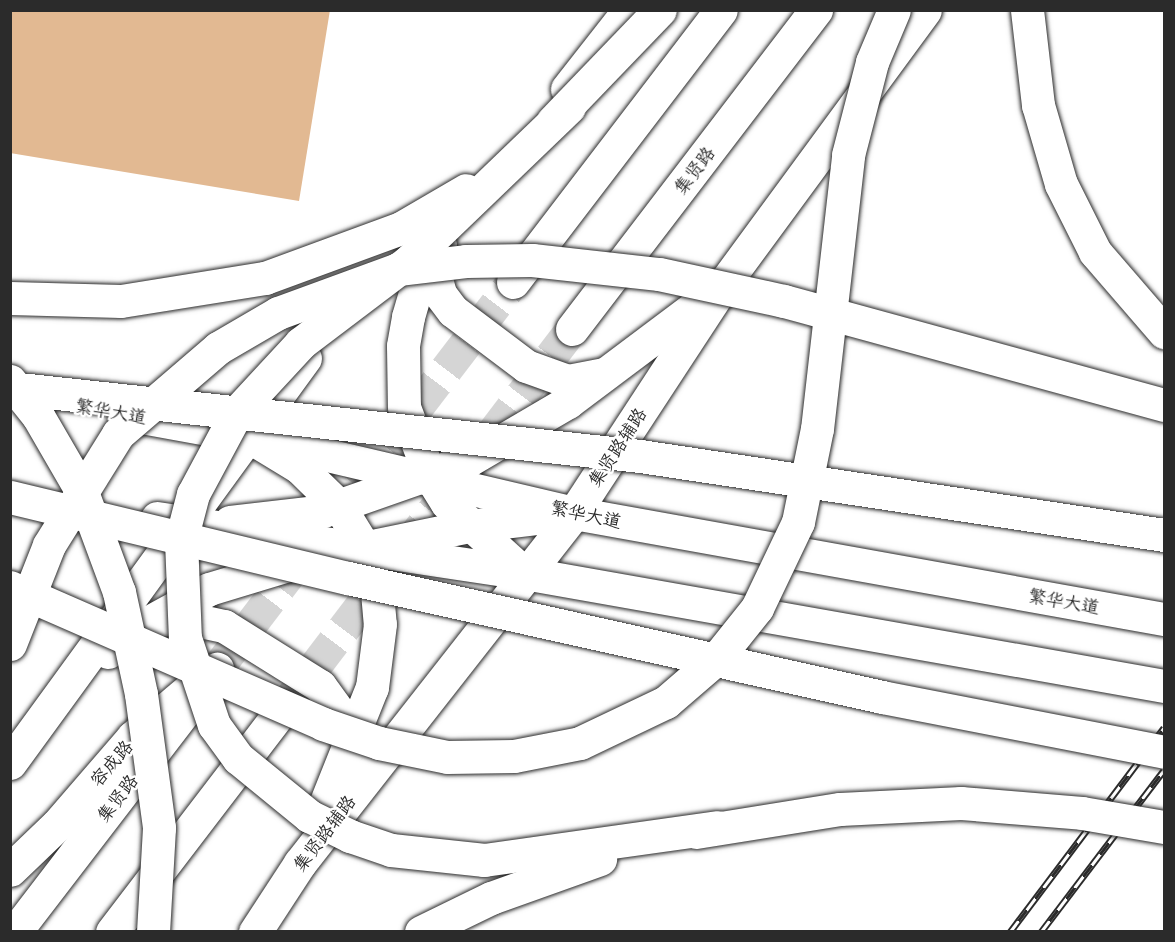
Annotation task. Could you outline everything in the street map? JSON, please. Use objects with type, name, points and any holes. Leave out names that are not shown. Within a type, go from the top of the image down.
[{"type":"main road","points":[[10,763],[72,681],[246,435],[316,344],[357,300],[484,182],[550,110],[629,10]]},
{"type":"main road","points":[[660,10],[569,107],[409,261],[301,343],[237,412],[193,494],[181,540],[184,638],[214,725],[238,758],[309,816],[350,836],[392,850],[484,860],[840,809],[961,803],[1082,813],[1164,827]]},
{"type":"main road","points":[[513,282],[721,10]]},
{"type":"main road","name":"集贤路","points":[[572,329],[816,10]]},
{"type":"main road","points":[[10,587],[323,724],[379,743],[447,757],[514,756],[580,743],[666,702],[717,658],[757,608],[798,522],[817,429],[848,155],[872,62],[894,10]]},
{"type":"main road","name":"集贤路辅路","points":[[255,932],[300,863],[524,573],[574,513],[723,285],[925,10]]},
{"type":"main road","points":[[1027,10],[1038,105],[1061,184],[1095,252],[1164,332]]},
{"type":"main road","points":[[10,298],[72,302],[169,296],[313,263],[401,228],[448,201],[516,154],[569,107]]},
{"type":"main road","points":[[484,182],[445,235],[416,289],[403,346],[404,406],[430,476],[469,526],[524,573]]},
{"type":"main road","points":[[445,235],[435,274],[440,294],[453,311],[526,366],[547,376],[592,379],[614,370]]},
{"type":"main road","points":[[10,644],[49,546],[118,434],[166,388],[228,342],[278,313],[398,269],[466,261],[532,260],[659,274],[784,301],[1164,405]]},
{"type":"main road","points":[[183,523],[287,518],[339,506],[430,476],[502,443],[614,370],[723,285]]},
{"type":"main road","points":[[10,381],[38,416],[82,492],[118,592],[141,694],[159,828],[153,932]]},
{"type":"main road","points":[[10,388],[628,454],[1164,535]]},
{"type":"main road","name":"繁华大道","points":[[10,393],[246,435],[430,476],[574,513],[1164,619]]},
{"type":"main road","points":[[246,435],[299,467],[339,506],[364,547],[381,624],[372,687],[350,747],[300,863]]},
{"type":"main road","points":[[10,494],[183,523],[364,547],[524,573],[1164,687]]},
{"type":"main road","points":[[10,494],[348,578],[871,694],[1164,752]]},
{"type":"main road","points":[[72,681],[149,622],[241,577],[364,547],[469,526],[574,513]]},
{"type":"main road","points":[[149,622],[186,618],[224,626],[320,687],[342,716],[350,747]]},
{"type":"main road","name":"集贤路","points":[[15,932],[220,665]]},
{"type":"main road","name":"容成路","points":[[10,870],[57,825],[133,737],[220,665]]},
{"type":"main road","points":[[112,932],[284,707]]},
{"type":"main road","points":[[421,932],[546,877],[718,827]]},
{"type":"main road","points":[[128,932],[176,848]]},
{"type":"building","points":[[10,10],[330,10],[299,201],[10,153]]},
{"type":"tunnel","points":[[357,486],[513,282]]},
{"type":"tunnel","points":[[284,707],[572,329]]},
{"type":"tunnel","points":[[220,665],[309,548]]},
{"type":"railway","points":[[1010,932],[1164,728]]},
{"type":"railway","points":[[1041,932],[1164,770]]}]
